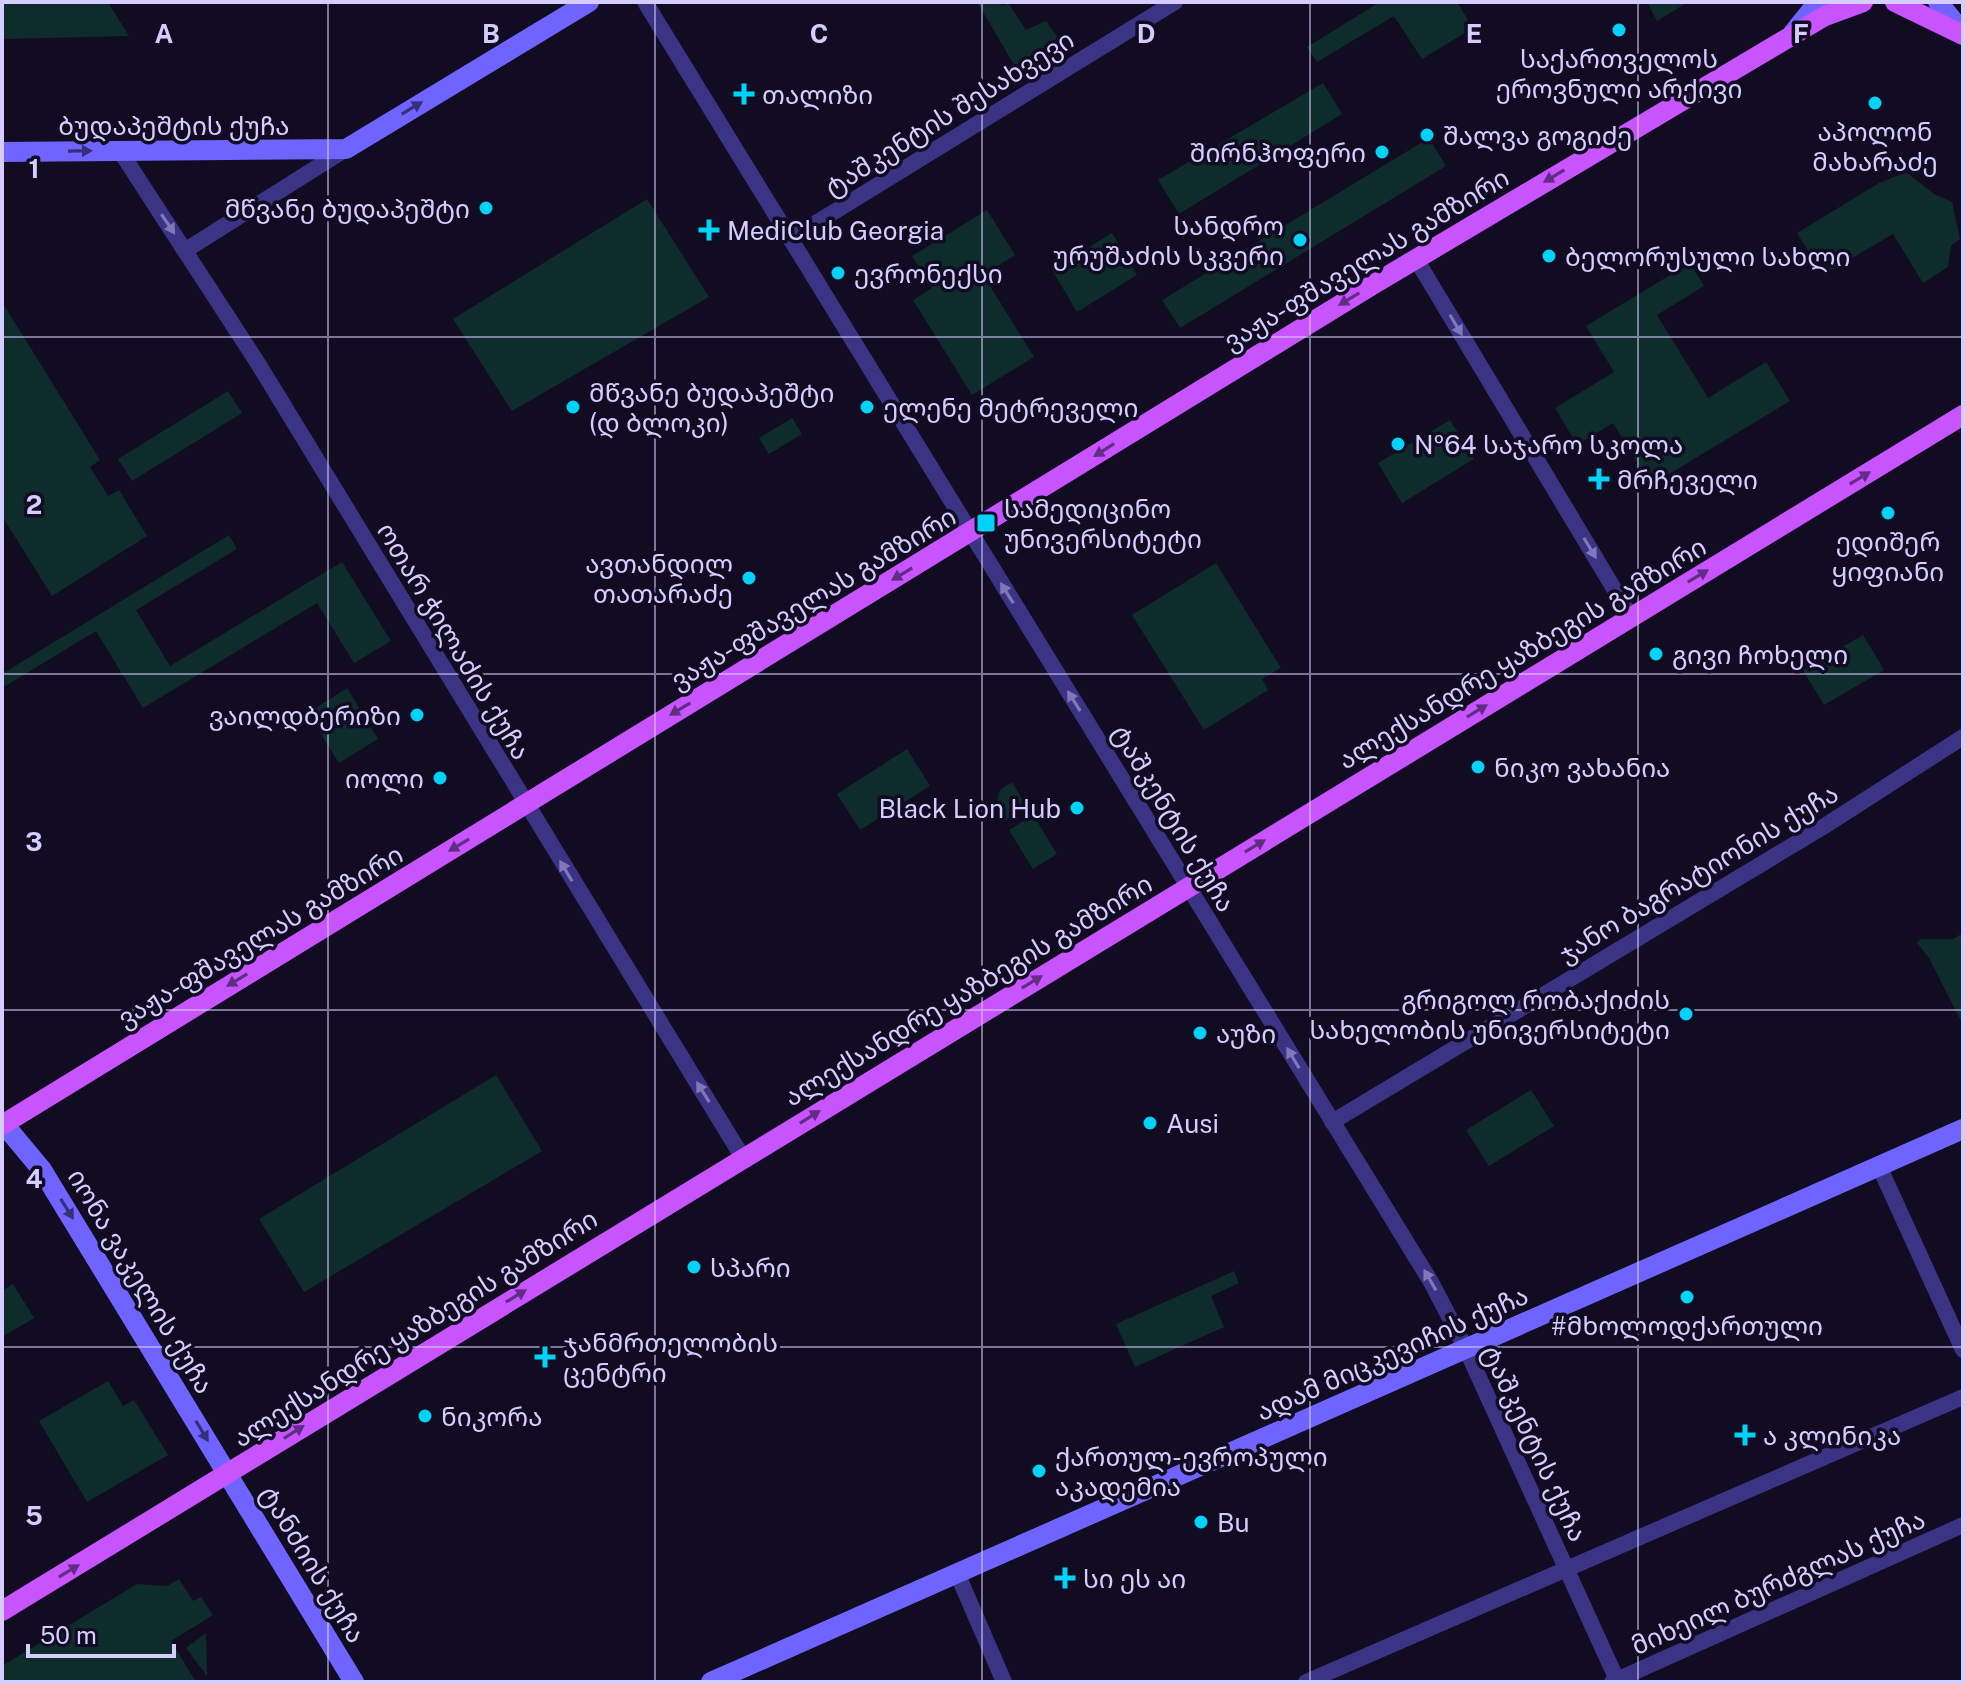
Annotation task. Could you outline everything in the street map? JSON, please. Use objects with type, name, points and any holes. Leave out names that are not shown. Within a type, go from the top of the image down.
[{"type":"main road","points":[[346,149],[589,2]]},
{"type":"main road","points":[[1789,37],[1818,2]]},
{"type":"main road","name":"ვაჟა-ფშაველას გამზირი","points":[[3,1123],[1416,259],[1789,37],[1842,8],[1863,2]]},
{"type":"main road","points":[[1895,2],[1963,34]]},
{"type":"main road","points":[[1938,2],[1963,34]]},
{"type":"main road","name":"ბუდაპეშტის ქუჩა","points":[[2,152],[346,149]]},
{"type":"main road","name":"ალექსანდრე ყაზბეგის გამზირი","points":[[2,1611],[1963,415]]},
{"type":"main road","name":"იონა ვაკელის ქუჩა","points":[[3,1123],[42,1170],[228,1473]]},
{"type":"main road","name":"ადამ მიცკევიჩის ქუჩა","points":[[711,1682],[1963,1129]]},
{"type":"main road","name":"ტანძიის ქუჩა","points":[[228,1473],[354,1682]]},
{"type":"street","name":"ტაშკენტის ქუჩა","points":[[645,2],[1431,1282],[1466,1349],[1616,1681]]},
{"type":"street","name":"ტაშკენტის შესახვევი","points":[[790,239],[1175,2]]},
{"type":"street","points":[[186,250],[346,149]]},
{"type":"street","name":"ოთარ ჭილაძის ქუჩა","points":[[120,151],[186,250],[743,1158]]},
{"type":"street","points":[[1416,259],[1631,617]]},
{"type":"street","name":"ჯანო ბაგრატიონის ქუჩა","points":[[1332,1122],[1823,827],[1963,737]]},
{"type":"street","points":[[1879,1166],[1963,1350]]},
{"type":"street","points":[[1306,1682],[1963,1397]]},
{"type":"street","name":"მიხეილ ბურძგლას ქუჩა","points":[[1616,1681],[1963,1525]]},
{"type":"street","points":[[957,1573],[1004,1682]]},
{"type":"green space","points":[[2,2],[108,2],[129,36],[2,39]]},
{"type":"green space","points":[[977,2],[1000,2],[1002,6],[1008,3],[1026,30],[1046,21],[1066,49],[1019,73]]},
{"type":"green space","points":[[1380,2],[1457,2],[1473,28],[1422,59],[1394,16],[1317,62],[1307,47]]},
{"type":"green space","points":[[1647,2],[1688,2],[1657,21]]},
{"type":"green space","points":[[1323,83],[1342,114],[1179,214],[1158,180]]},
{"type":"green space","points":[[1429,138],[1446,166],[1180,328],[1162,300]]},
{"type":"green space","points":[[1906,172],[1934,194],[1952,202],[1960,239],[1951,246],[1948,267],[1923,283],[1893,234],[1823,275],[1797,233],[1879,183]]},
{"type":"green space","points":[[647,199],[709,297],[512,411],[453,319]]},
{"type":"green space","points":[[987,210],[1015,255],[983,275],[1034,357],[972,395],[913,300],[932,288],[912,256]]},
{"type":"green space","points":[[1112,233],[1137,275],[1077,312],[1052,270]]},
{"type":"green space","points":[[1690,263],[1704,286],[1657,315],[1708,398],[1766,362],[1790,401],[1651,485],[1613,423],[1577,445],[1555,408],[1614,372],[1586,326]]},
{"type":"green space","points":[[2,302],[100,460],[90,467],[108,496],[119,490],[147,536],[52,596],[2,516]]},
{"type":"green space","points":[[228,391],[242,413],[132,481],[118,459]]},
{"type":"green space","points":[[792,418],[802,434],[769,454],[759,438]]},
{"type":"green space","points":[[1450,420],[1474,459],[1402,503],[1378,463]]},
{"type":"green space","points":[[229,535],[237,549],[136,610],[170,666],[342,562],[391,641],[354,663],[317,603],[143,708],[96,631],[2,688],[2,674]]},
{"type":"green space","points":[[1216,563],[1281,668],[1262,679],[1268,690],[1204,730],[1132,615]]},
{"type":"green space","points":[[1863,635],[1884,670],[1824,705],[1803,670]]},
{"type":"green space","points":[[347,688],[378,739],[339,763],[308,713]]},
{"type":"green space","points":[[907,749],[930,786],[860,830],[837,794]]},
{"type":"green space","points":[[1012,782],[1027,807],[1003,822],[995,808],[1000,790]]},
{"type":"green space","points":[[1033,815],[1057,854],[1033,869],[1009,830]]},
{"type":"green space","points":[[1963,933],[1963,1025],[1929,958],[1917,943],[1921,939],[1953,939]]},
{"type":"green space","points":[[496,1075],[542,1151],[304,1292],[259,1219]]},
{"type":"green space","points":[[1531,1090],[1554,1126],[1489,1166],[1466,1130]]},
{"type":"green space","points":[[1234,1271],[1239,1283],[1211,1296],[1224,1327],[1135,1367],[1116,1324]]},
{"type":"green space","points":[[13,1284],[34,1318],[2,1337],[2,1291]]},
{"type":"green space","points":[[108,1381],[123,1406],[134,1400],[168,1455],[87,1502],[39,1421]]},
{"type":"green space","points":[[179,1579],[193,1601],[201,1597],[213,1615],[171,1641],[196,1682],[2,1682],[2,1666],[137,1584],[167,1586]]},
{"type":"green space","points":[[206,1633],[207,1676],[186,1648]]},
{"type":"place","name":"საქართველოს ეროვნული არქივი","points":[[1619,30]]},
{"type":"place","name":"თალიზი","points":[[744,94]]},
{"type":"place","name":"აპოლონ მახარაძე","points":[[1875,103]]},
{"type":"place","name":"შალვა გოგიძე","points":[[1427,135]]},
{"type":"place","name":"შირნჰოფერი","points":[[1382,152]]},
{"type":"place","name":"მწვანე ბუდაპეშტი","points":[[486,208]]},
{"type":"place","name":"MediClub Georgia","points":[[709,230]]},
{"type":"place","name":"სანდრო ურუშაძის სკვერი","points":[[1300,240]]},
{"type":"place","name":"ბელორუსული სახლი","points":[[1549,256]]},
{"type":"place","name":"ევრონექსი","points":[[838,273]]},
{"type":"place","name":"მწვანე ბუდაპეშტი (დ ბლოკი)","points":[[573,407]]},
{"type":"place","name":"ელენე მეტრეველი","points":[[867,407]]},
{"type":"place","name":"№64 საჯარო სკოლა","points":[[1398,444]]},
{"type":"place","name":"მრჩეველი","points":[[1599,479]]},
{"type":"place","name":"ედიშერ ყიფიანი","points":[[1888,513]]},
{"type":"place","name":"სამედიცინო უნივერსიტეტი","points":[[986,523]]},
{"type":"place","name":"ავთანდილ თათარაძე","points":[[749,578]]},
{"type":"place","name":"გივი ჩოხელი","points":[[1656,654]]},
{"type":"place","name":"ვაილდბერიზი","points":[[417,715]]},
{"type":"place","name":"ნიკო ვახანია","points":[[1478,767]]},
{"type":"place","name":"იოლი","points":[[440,778]]},
{"type":"place","name":"Black Lion Hub","points":[[1077,808]]},
{"type":"place","name":"გრიგოლ რობაქიძის სახელობის უნივერსიტეტი","points":[[1686,1014]]},
{"type":"place","name":"აუზი","points":[[1200,1033]]},
{"type":"place","name":"Ausi","points":[[1150,1123]]},
{"type":"place","name":"სპარი","points":[[694,1267]]},
{"type":"place","name":"#მხოლოდქართული","points":[[1687,1297]]},
{"type":"place","name":"ჯანმრთელობის ცენტრი","points":[[545,1357]]},
{"type":"place","name":"ნიკორა","points":[[425,1416]]},
{"type":"place","name":"ა კლინიკა","points":[[1745,1435]]},
{"type":"place","name":"ქართულ-ევროპული აკადემია","points":[[1039,1471]]},
{"type":"place","name":"Bu","points":[[1201,1522]]},
{"type":"place","name":"სი ეს აი","points":[[1065,1578]]}]
